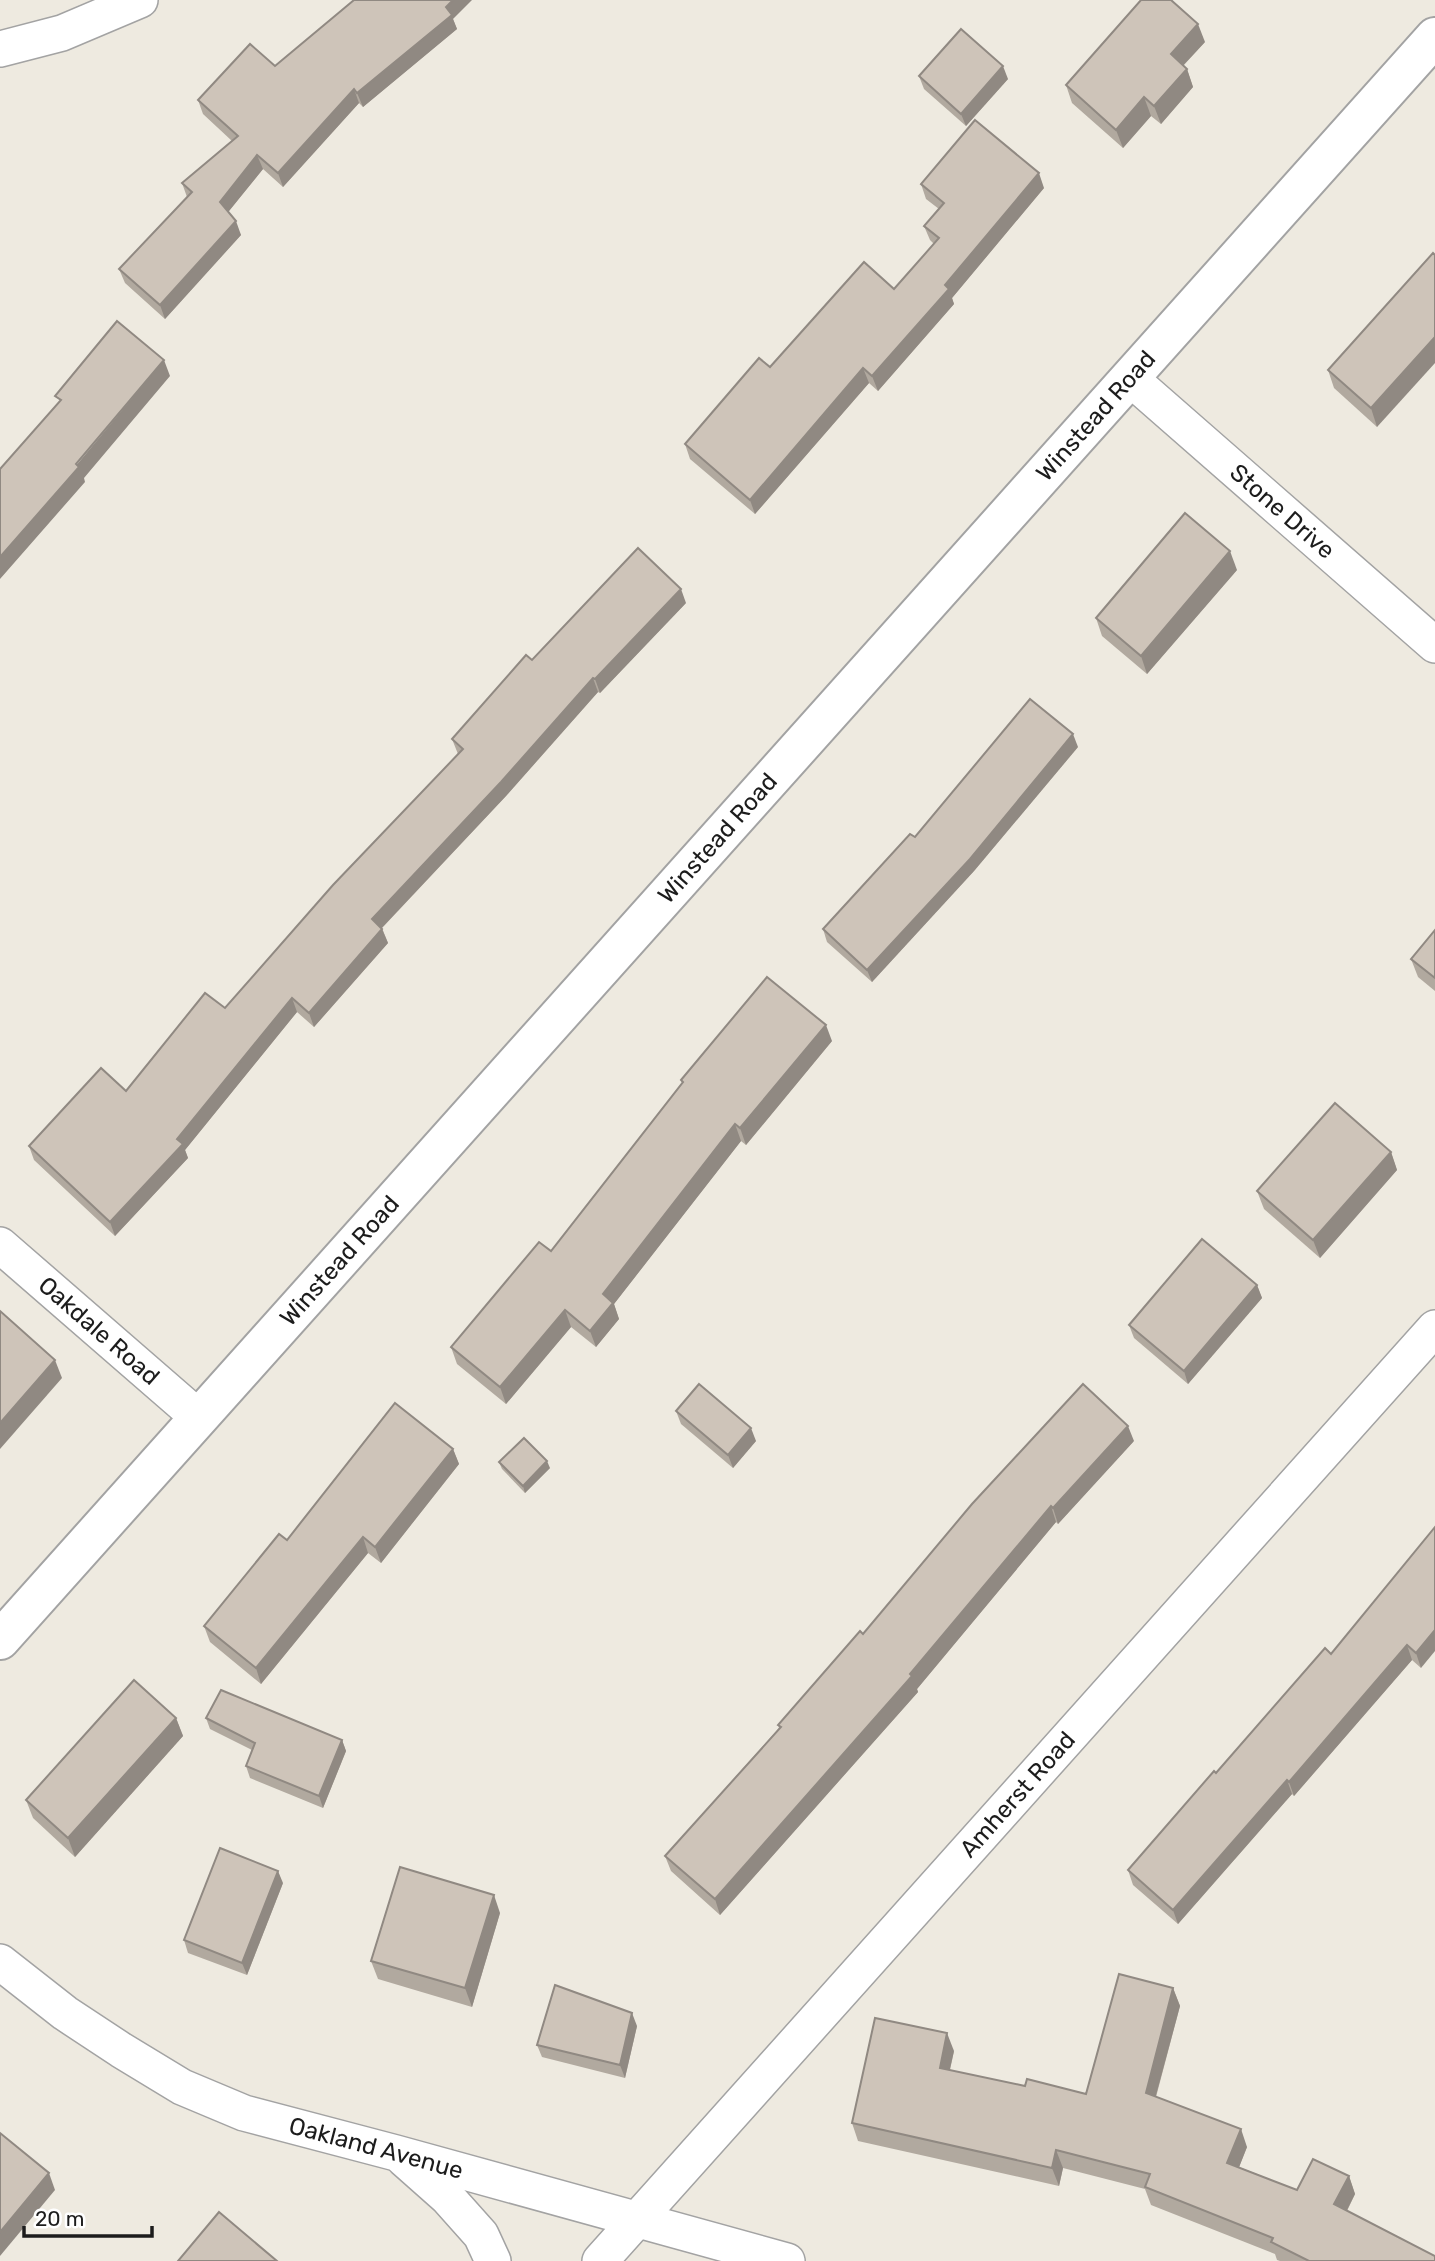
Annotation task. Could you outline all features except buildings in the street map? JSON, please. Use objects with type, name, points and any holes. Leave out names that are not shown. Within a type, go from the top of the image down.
[{"type":"street","points":[[0,49],[62,33],[140,0]]},
{"type":"street","name":"Winstead Road","points":[[0,1640],[1435,37]]},
{"type":"street","name":"Stone Drive","points":[[1131,379],[1435,645]]},
{"type":"street","name":"Oakdale Road","points":[[0,1245],[198,1417]]},
{"type":"street","name":"Amherst Road","points":[[600,2261],[1435,1328]]},
{"type":"street","name":"Oakland Avenue","points":[[0,1962],[65,2012],[181,2087],[244,2113],[396,2152],[787,2261]]},
{"type":"street","points":[[396,2152],[448,2198],[481,2235],[493,2261]]}]
